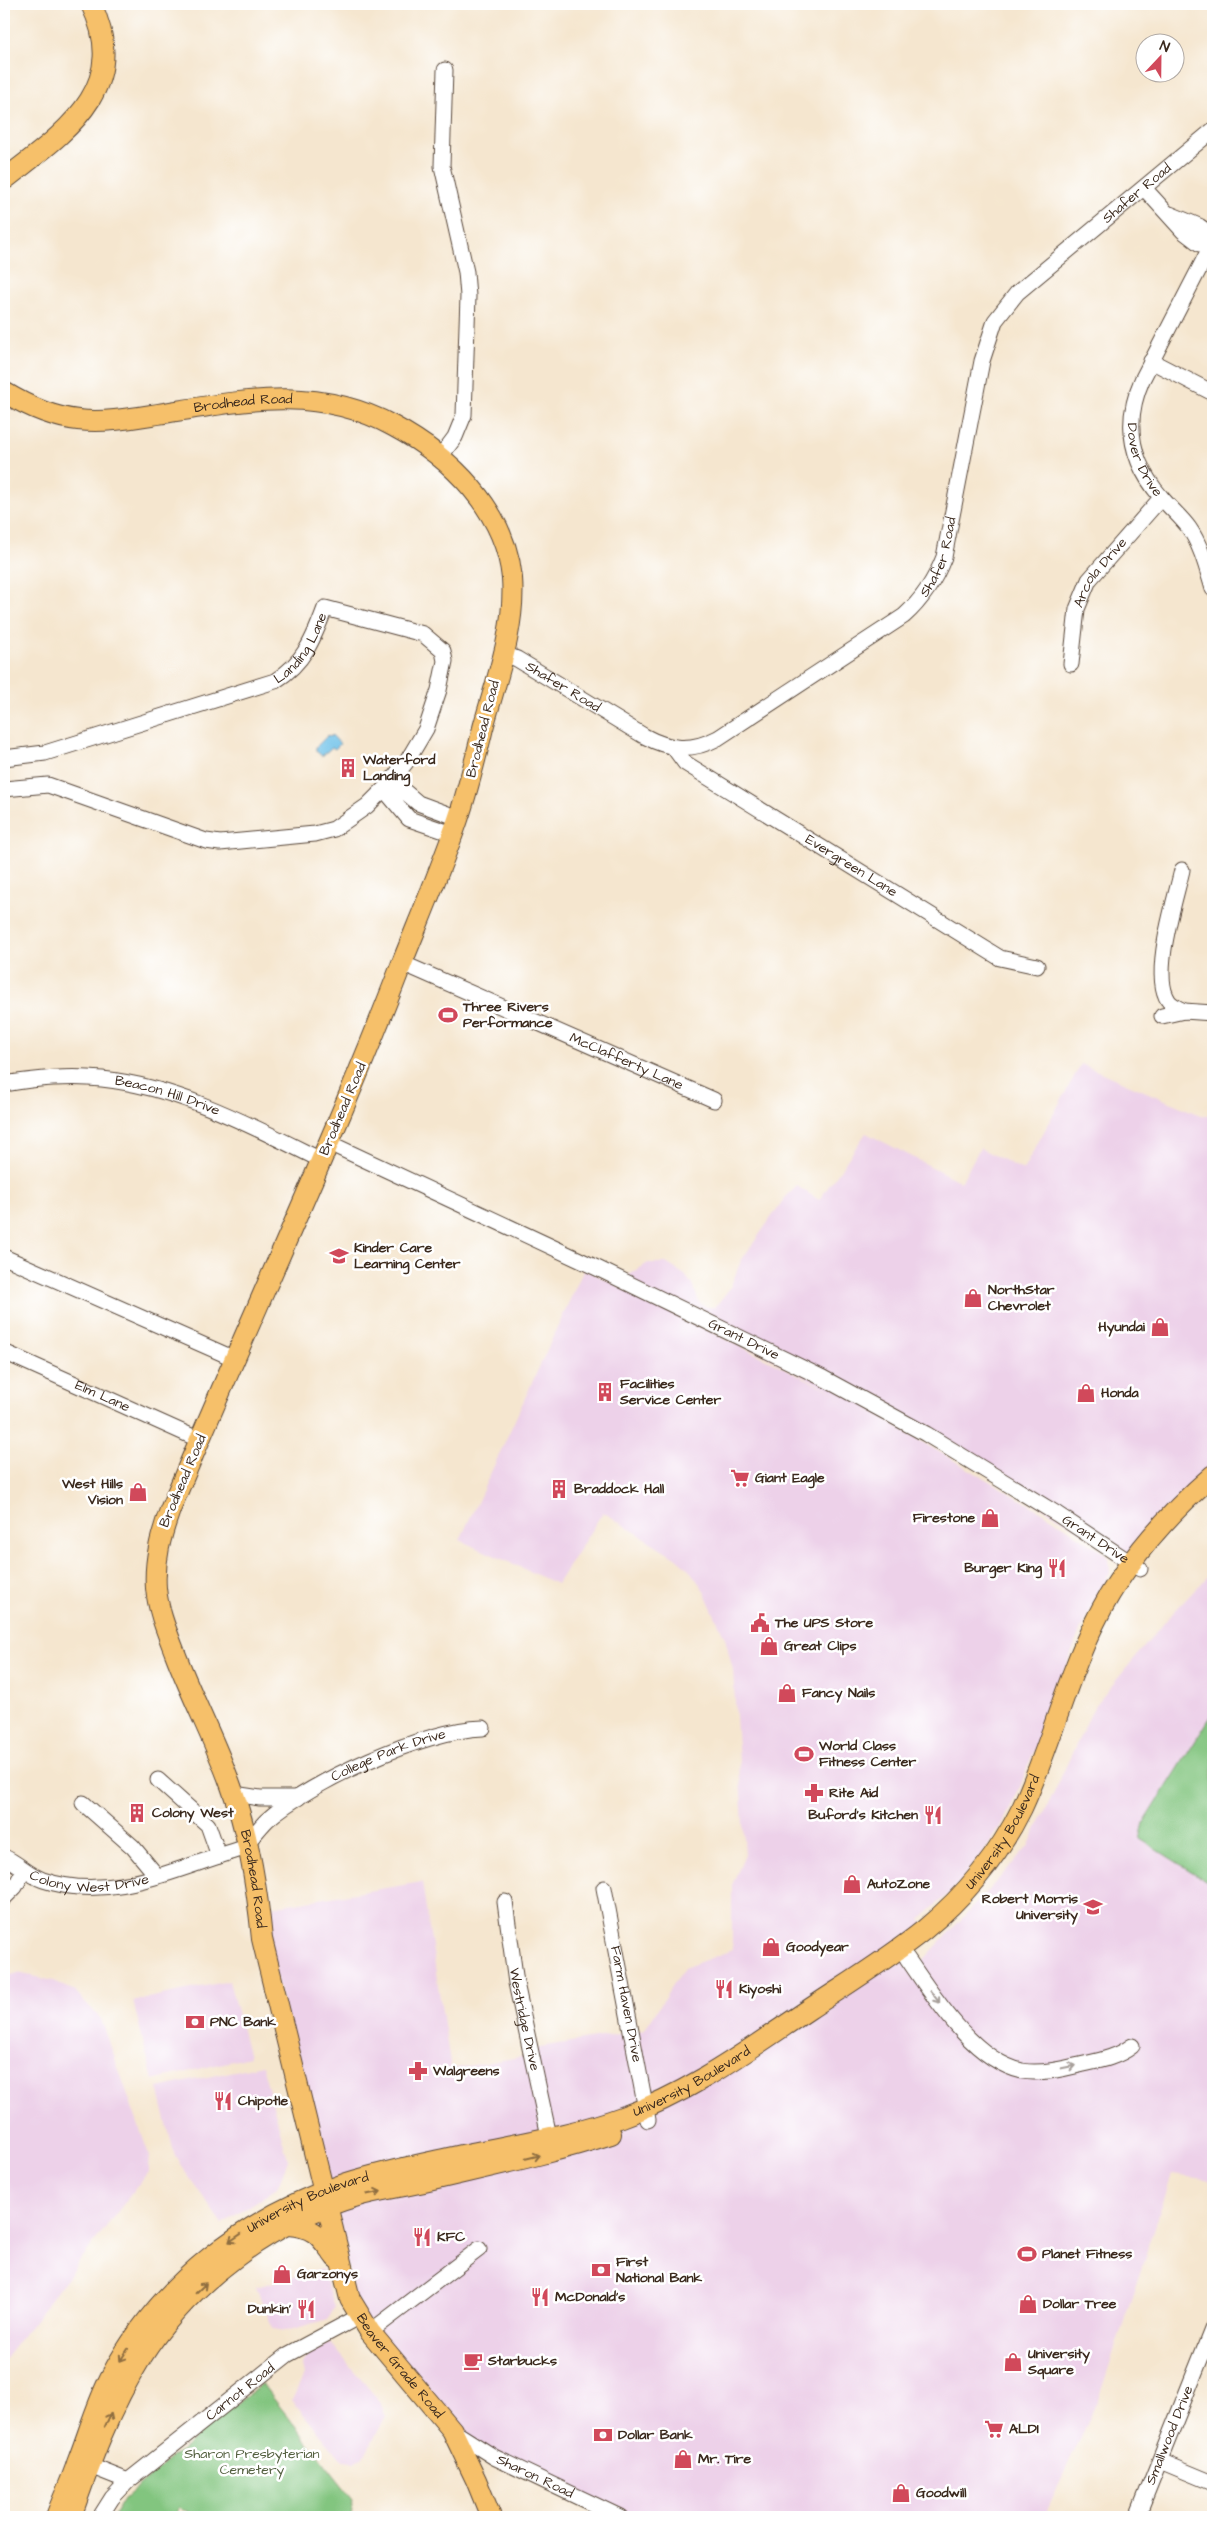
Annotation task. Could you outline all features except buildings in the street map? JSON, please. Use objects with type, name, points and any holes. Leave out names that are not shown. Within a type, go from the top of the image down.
[{"type":"main road","points":[[4,180],[68,129],[92,98],[100,74],[102,48],[99,22],[91,4]]},
{"type":"main road","name":"Brodhead Road","points":[[4,392],[50,414],[82,421],[99,421],[249,399],[307,399],[344,407],[390,424],[415,438],[440,457],[479,497],[493,519],[509,561],[512,596],[511,614],[467,793],[456,826],[325,1152],[200,1440],[161,1535],[156,1560],[158,1605],[167,1633],[234,1794],[248,1845],[262,1939],[326,2199]]},
{"type":"main road","name":"University Boulevard","points":[[71,2517],[84,2463],[90,2426],[110,2378],[141,2330],[170,2294],[205,2260],[248,2229],[274,2213],[326,2199],[359,2196],[560,2150],[612,2134],[647,2114],[819,2003],[914,1937],[959,1898],[989,1862],[1018,1815],[1084,1645],[1104,1605],[1135,1566],[1173,1512],[1213,1475]]},
{"type":"main road","name":"University Boulevard","points":[[56,2517],[142,2357],[171,2319],[210,2279],[255,2244],[288,2225],[326,2199],[372,2176],[647,2114],[710,2089],[907,1958],[936,1936],[971,1902],[1013,1849],[1044,1788],[1099,1640],[1135,1566],[1213,1490]]},
{"type":"main road","name":"Beaver Grade Road","points":[[326,2199],[350,2299],[365,2324],[452,2430],[491,2517]]},
{"type":"main road","points":[[288,2225],[306,2227],[315,2232],[341,2266]]},
{"type":"street","points":[[440,457],[455,436],[464,415],[468,296],[466,272],[442,166],[445,70]]},
{"type":"street","name":"Shafer Road","points":[[502,652],[517,659],[644,736],[674,748],[694,747],[718,738],[876,635],[918,602],[936,576],[947,547],[982,361],[995,321],[1008,302],[1024,286],[1213,130]]},
{"type":"street","points":[[1144,188],[1183,231],[1209,243]]},
{"type":"street","name":"Dover Drive","points":[[1209,243],[1151,361],[1134,401],[1131,414],[1131,436],[1141,470],[1161,498],[1190,529],[1213,589]]},
{"type":"street","points":[[1151,361],[1213,393]]},
{"type":"street","name":"Arcola Drive","points":[[1071,664],[1078,608],[1089,580],[1161,498]]},
{"type":"street","name":"Landing Lane","points":[[4,758],[45,753],[276,681],[294,668],[307,651],[325,608],[423,634],[443,651],[445,661],[439,690],[426,729],[407,761],[388,785],[361,810],[334,829],[315,834],[220,843],[206,841],[48,785],[4,789]]},
{"type":"street","name":"Evergreen Lane","points":[[674,748],[685,763],[1000,958],[1037,966]]},
{"type":"street","points":[[388,785],[397,785],[418,803],[453,816],[456,826]]},
{"type":"street","points":[[1182,870],[1161,966],[1162,984],[1168,1000],[1184,1011]]},
{"type":"street","name":"McClafferty Lane","points":[[402,963],[714,1100]]},
{"type":"street","points":[[1162,1016],[1184,1011],[1213,1013]]},
{"type":"street","name":"Beacon Hill Drive","points":[[4,1084],[48,1078],[82,1078],[144,1086],[191,1101],[325,1152]]},
{"type":"street","name":"Grant Drive","points":[[325,1152],[591,1265],[831,1382],[926,1434],[1057,1514],[1135,1566]]},
{"type":"street","points":[[4,1257],[235,1359]]},
{"type":"street","name":"Elm Lane","points":[[4,1352],[200,1440]]},
{"type":"street","name":"College Park Drive","points":[[248,1845],[268,1819],[298,1798],[360,1765],[394,1750],[448,1734],[483,1728]]},
{"type":"street","points":[[158,1780],[208,1825],[219,1856]]},
{"type":"street","name":"College Park Drive","points":[[234,1794],[260,1798],[298,1798]]},
{"type":"street","name":"Colony West Drive","points":[[83,1803],[133,1847],[157,1876]]},
{"type":"street","name":"Colony West Drive","points":[[4,1857],[24,1870],[51,1882],[86,1888],[128,1883],[157,1876],[248,1845]]},
{"type":"street","name":"Colony West Drive","points":[[4,1898],[15,1887],[24,1870]]},
{"type":"street","name":"Farm Haven Drive","points":[[604,1888],[647,2114]]},
{"type":"street","name":"Westridge Drive","points":[[505,1902],[518,1991],[549,2136]]},
{"type":"street","points":[[907,1958],[970,2040],[999,2063],[1023,2071],[1063,2069],[1119,2056],[1132,2046]]},
{"type":"street","name":"Carnot Road","points":[[100,2517],[112,2498],[128,2481],[287,2355],[365,2324],[479,2249]]},
{"type":"street","name":"Smallwood Drive","points":[[1137,2517],[1213,2327]]},
{"type":"street","name":"Sharon Road","points":[[452,2430],[494,2457],[620,2517]]},
{"type":"street","points":[[1160,2461],[1213,2482]]},
{"type":"street","points":[[84,2463],[128,2481]]},
{"type":"shaded area","points":[[1081,1064],[1200,1115],[1213,1116],[1213,1475],[1130,1562],[985,1472],[625,1282],[629,1275],[648,1263],[666,1263],[685,1275],[694,1287],[699,1303],[707,1307],[715,1307],[730,1288],[741,1261],[784,1199],[797,1186],[819,1200],[866,1133],[961,1182],[980,1148],[1023,1170]]},
{"type":"shaded area","points":[[584,1269],[855,1403],[1051,1517],[1109,1558],[1110,1573],[1081,1628],[1020,1787],[1003,1823],[984,1852],[952,1891],[920,1919],[926,1928],[904,1945],[918,1966],[1028,1847],[1094,1707],[1169,1617],[1213,1571],[1213,2180],[1172,2175],[1098,2400],[1044,2517],[620,2517],[478,2448],[360,2316],[259,1909],[422,1882],[451,2069],[526,2056],[540,2047],[644,2030],[684,1968],[732,1950],[732,1885],[745,1855],[733,1670],[725,1638],[703,1589],[688,1568],[675,1557],[603,1512],[557,1584],[460,1540]]},
{"type":"shaded area","points":[[18,1973],[53,1981],[75,1991],[101,2019],[149,2155],[148,2172],[4,2360],[4,1977]]},
{"type":"shaded area","points":[[229,1981],[249,2057],[153,2080],[133,2001]]},
{"type":"shaded area","points":[[262,2065],[288,2160],[277,2188],[222,2224],[175,2157],[158,2088]]},
{"type":"shaded area","points":[[322,2269],[335,2307],[328,2319],[286,2331],[273,2329],[256,2287]]},
{"type":"shaded area","points":[[330,2342],[380,2402],[386,2417],[364,2456],[355,2462],[342,2461],[292,2400],[304,2375],[302,2366],[304,2360],[312,2352]]},
{"type":"green space","points":[[1213,1713],[1213,1885],[1140,1839],[1144,1823]]},
{"type":"green space","name":"Sharon Presbyterian Cemetery","points":[[262,2384],[353,2499],[351,2517],[197,2517],[179,2507],[174,2517],[113,2517],[124,2499],[209,2426]]},
{"type":"water","points":[[328,735],[330,737],[332,735],[340,744],[335,749],[332,747],[322,756],[316,751],[316,747]]},
{"type":"place","name":"Waterford Landing","points":[[348,768]]},
{"type":"place","name":"Three Rivers Performance","points":[[448,1015]]},
{"type":"place","name":"Kinder Care Learning Center","points":[[339,1256]]},
{"type":"place","name":"NorthStar Chevrolet","points":[[973,1298]]},
{"type":"place","name":"Hyundai","points":[[1160,1327]]},
{"type":"place","name":"Facilities Service Center","points":[[605,1392]]},
{"type":"place","name":"Honda","points":[[1086,1393]]},
{"type":"place","name":"Giant Eagle","points":[[740,1478]]},
{"type":"place","name":"Braddock Hall","points":[[559,1489]]},
{"type":"place","name":"West Hills Vision","points":[[138,1492]]},
{"type":"place","name":"Firestone","points":[[990,1518]]},
{"type":"place","name":"Burger King","points":[[1057,1568]]},
{"type":"place","name":"The UPS Store","points":[[760,1623]]},
{"type":"place","name":"Great Clips","points":[[769,1646]]},
{"type":"place","name":"Fancy Nails","points":[[787,1693]]},
{"type":"place","name":"World Class Fitness Center","points":[[804,1754]]},
{"type":"place","name":"Rite Aid","points":[[814,1793]]},
{"type":"place","name":"Colony West","points":[[137,1813]]},
{"type":"place","name":"Buford's Kitchen","points":[[933,1815]]},
{"type":"place","name":"AutoZone","points":[[852,1884]]},
{"type":"place","name":"Robert Morris University","points":[[1093,1907]]},
{"type":"place","name":"Goodyear","points":[[771,1947]]},
{"type":"place","name":"Kiyoshi","points":[[724,1989]]},
{"type":"place","name":"PNC Bank","points":[[195,2022]]},
{"type":"place","name":"Walgreens","points":[[418,2071]]},
{"type":"place","name":"Chipotle","points":[[223,2101]]},
{"type":"place","name":"KFC","points":[[422,2237]]},
{"type":"place","name":"Planet Fitness","points":[[1027,2254]]},
{"type":"place","name":"First National Bank","points":[[601,2270]]},
{"type":"place","name":"Garzonys","points":[[282,2274]]},
{"type":"place","name":"McDonald's","points":[[540,2297]]},
{"type":"place","name":"Dollar Tree","points":[[1028,2304]]},
{"type":"place","name":"Dunkin'","points":[[306,2309]]},
{"type":"place","name":"Starbucks","points":[[473,2361]]},
{"type":"place","name":"University Square","points":[[1013,2362]]},
{"type":"place","name":"ALDI","points":[[994,2429]]},
{"type":"place","name":"Dollar Bank","points":[[603,2435]]},
{"type":"place","name":"Mr. Tire","points":[[683,2459]]},
{"type":"place","name":"Goodwill","points":[[901,2493]]}]
